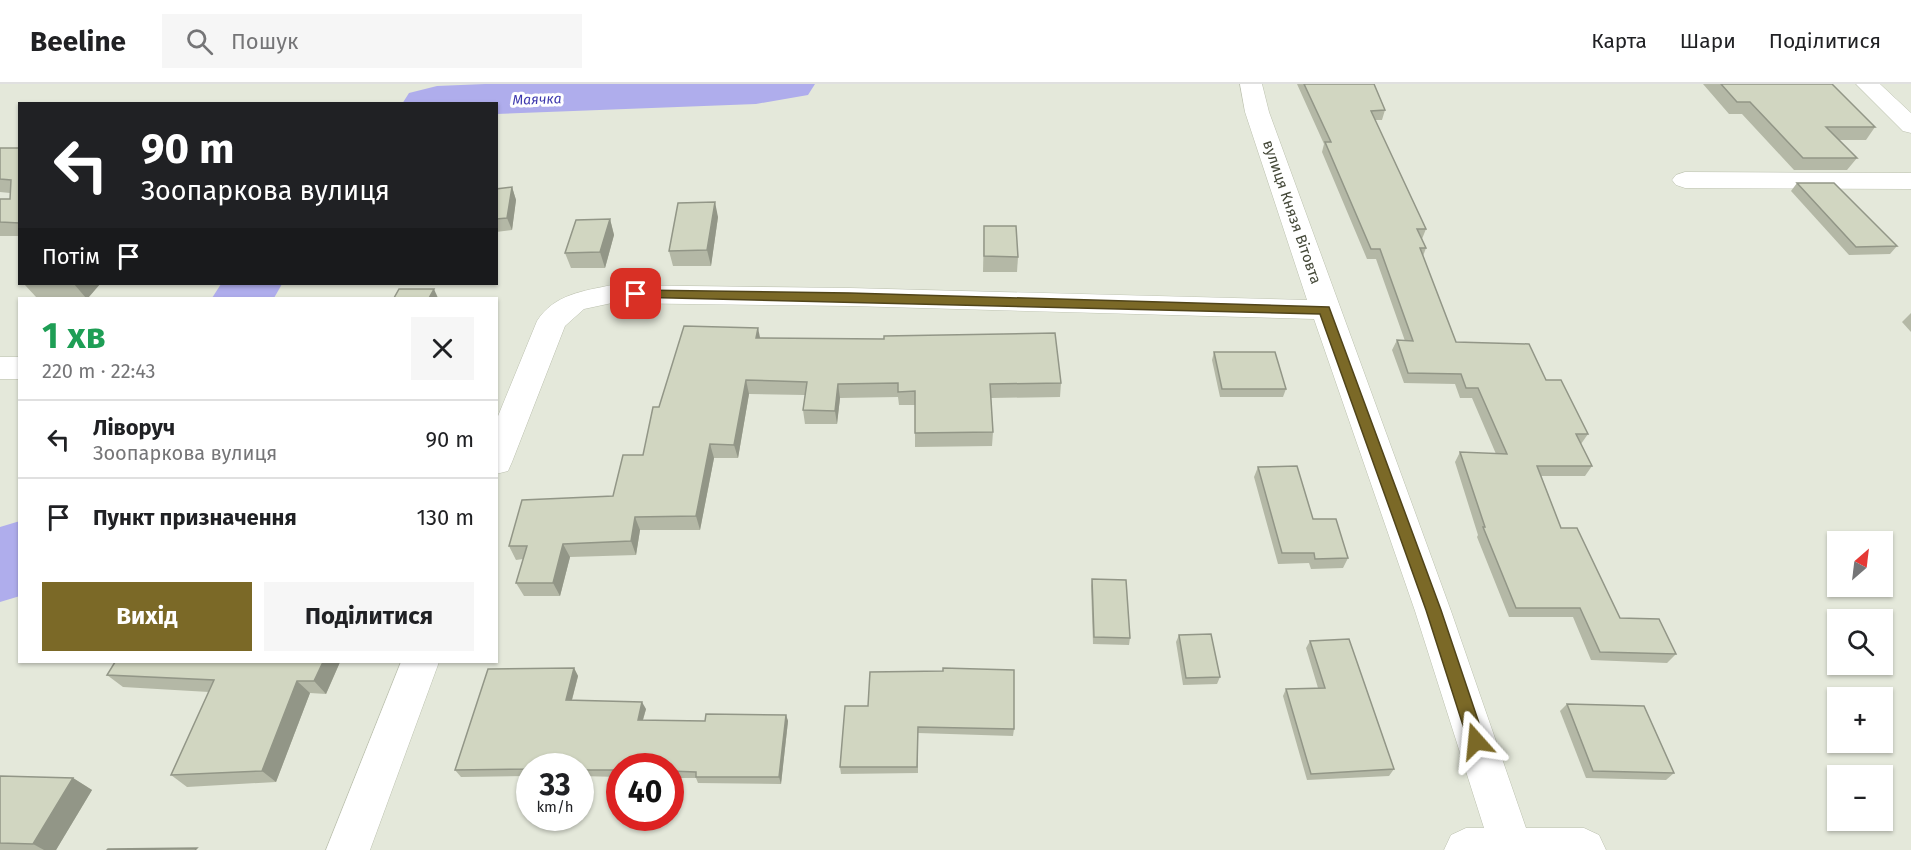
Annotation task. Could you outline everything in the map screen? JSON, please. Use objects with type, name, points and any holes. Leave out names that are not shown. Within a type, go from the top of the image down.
[{"type":"street","name":"вулиця Князя Вітовта","points":[[1251,84],[1257,112],[1325,310],[1433,610],[1512,850]]},
{"type":"street","points":[[1867,84],[1911,126]]},
{"type":"street","points":[[1684,180],[1911,181]]},
{"type":"street","points":[[498,457],[552,321],[575,302],[612,294],[850,297],[1325,310]]},
{"type":"street","points":[[0,369],[18,368]]},
{"type":"street","points":[[348,850],[420,663]]},
{"type":"street","points":[[1466,850],[1584,850]]},
{"type":"shaded area","points":[[0,84],[1911,84],[1911,850],[0,850]]},
{"type":"building","points":[[1304,84],[1374,84],[1385,110],[1371,111],[1426,229],[1417,229],[1426,248],[1420,248],[1456,342],[1529,344],[1546,380],[1561,380],[1588,434],[1576,434],[1592,466],[1537,466],[1561,528],[1577,528],[1620,618],[1659,619],[1676,654],[1600,652],[1580,608],[1516,608],[1483,527],[1485,527],[1460,452],[1507,454],[1478,388],[1466,388],[1461,374],[1408,373],[1397,340],[1413,341],[1380,249],[1371,249],[1325,142],[1331,142]]},
{"type":"building","points":[[1721,84],[1832,84],[1875,127],[1826,127],[1857,158],[1803,158],[1750,102],[1737,102]]},
{"type":"building","points":[[0,148],[18,148],[18,223],[0,222],[0,199],[10,199],[11,180],[0,179]]},
{"type":"building","points":[[1797,183],[1834,183],[1897,246],[1856,247]]},
{"type":"building","points":[[512,187],[507,218],[498,219],[498,189]]},
{"type":"building","points":[[715,202],[707,250],[669,251],[678,203]]},
{"type":"building","points":[[610,219],[600,252],[565,253],[576,220]]},
{"type":"building","points":[[984,226],[1016,226],[1018,257],[984,256]]},
{"type":"building","points":[[399,289],[434,289],[430,297],[395,297]]},
{"type":"building","points":[[684,326],[758,328],[756,338],[884,339],[884,336],[1055,333],[1061,383],[990,384],[993,432],[915,433],[915,391],[898,392],[898,383],[838,384],[835,411],[803,410],[807,382],[746,380],[734,445],[710,444],[696,516],[635,517],[631,541],[563,544],[553,583],[516,583],[527,546],[509,546],[522,500],[613,496],[623,455],[643,455],[653,407],[659,407]]},
{"type":"building","points":[[1214,352],[1275,352],[1286,389],[1222,389]]},
{"type":"building","points":[[1297,466],[1313,519],[1336,519],[1348,558],[1315,559],[1314,553],[1282,553],[1258,467]]},
{"type":"building","points":[[1092,579],[1126,580],[1130,638],[1094,637]]},
{"type":"building","points":[[1211,634],[1220,677],[1186,678],[1179,635]]},
{"type":"building","points":[[1349,639],[1394,769],[1311,774],[1286,689],[1325,688],[1310,641]]},
{"type":"building","points":[[114,663],[323,663],[314,681],[297,681],[262,771],[171,775],[214,680],[107,675]]},
{"type":"building","points":[[574,668],[566,700],[642,702],[638,720],[705,721],[706,714],[786,715],[779,777],[696,777],[696,772],[684,772],[684,753],[606,753],[606,770],[594,770],[594,753],[516,753],[516,769],[455,770],[488,669]]},
{"type":"building","points":[[943,668],[1014,670],[1014,729],[918,727],[917,767],[840,767],[845,706],[868,706],[870,672],[943,671]]},
{"type":"building","points":[[1567,704],[1644,706],[1674,773],[1593,771]]},
{"type":"building","points":[[0,776],[73,778],[33,844],[0,843]]},
{"type":"building","points":[[197,848],[195,850],[107,850],[108,849]]},
{"type":"waterway","name":"Маячка","points":[[434,102],[756,89],[790,84]]},
{"type":"waterway","name":"Маячка","points":[[244,297],[250,285]]},
{"type":"waterway","name":"Маячка","points":[[0,570],[18,554]]},
{"type":"route","points":[[636,294],[850,297],[1325,310],[1433,610],[1476,741]]}]
